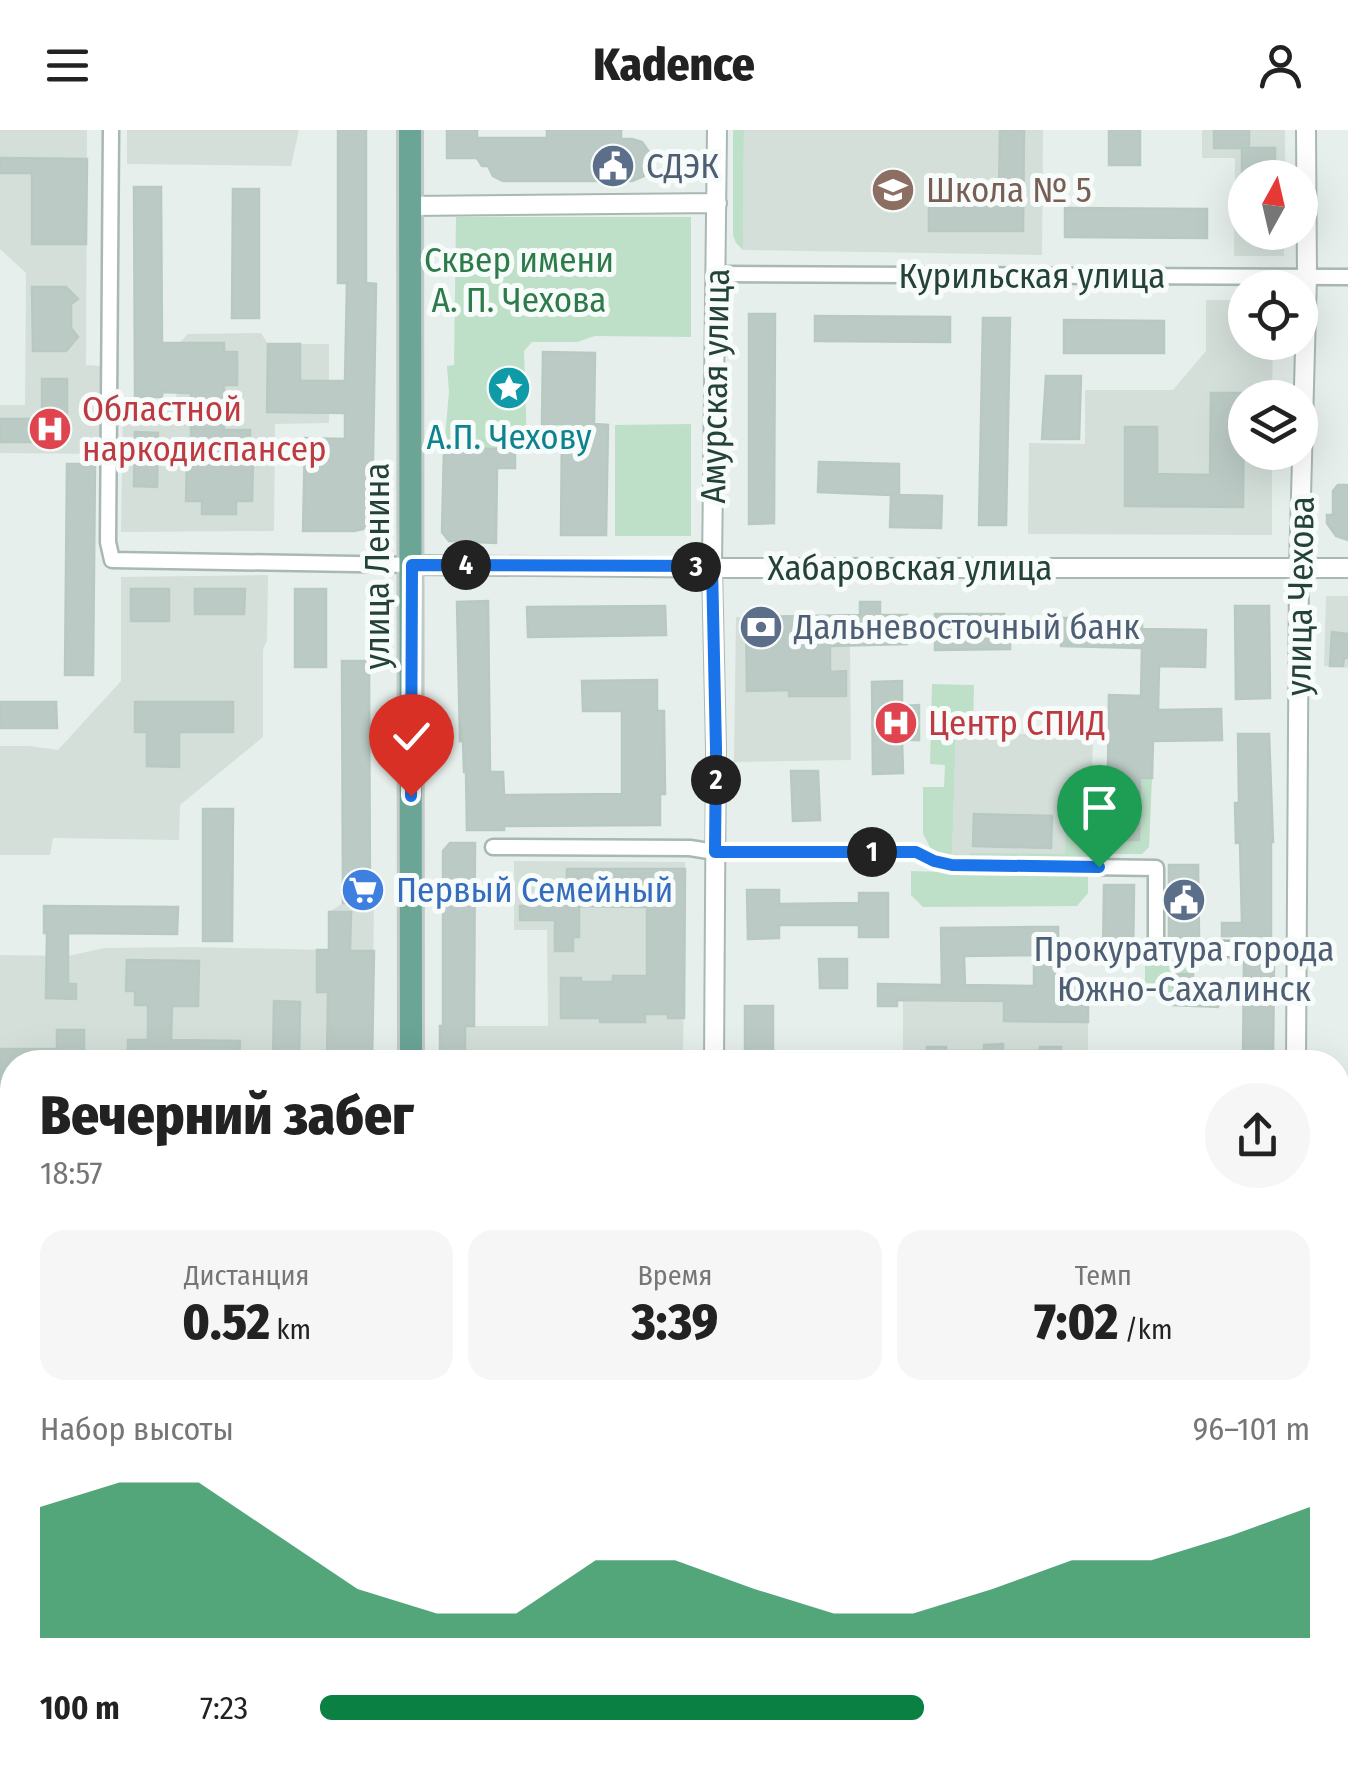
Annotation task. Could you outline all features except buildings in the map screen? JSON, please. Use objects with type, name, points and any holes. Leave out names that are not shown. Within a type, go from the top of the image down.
[{"type":"main road","name":"улица Ленина","points":[[410,130],[411,1050]]},
{"type":"street","name":"Хабаровская улица","points":[[111,130],[108,542],[112,560],[412,565],[1348,568]]},
{"type":"street","name":"Амурская улица","points":[[714,1050],[716,749],[712,566],[717,130]]},
{"type":"street","name":"улица Чехова","points":[[1306,130],[1307,270]]},
{"type":"street","points":[[411,206],[717,203]]},
{"type":"street","name":"Курильская улица","points":[[716,274],[1228,277]]},
{"type":"street","name":"Курильская улица","points":[[1318,277],[1348,277]]},
{"type":"street","name":"улица Чехова","points":[[1296,1050],[1299,568],[1305,360]]},
{"type":"street","points":[[493,847],[916,852],[952,865],[1156,868],[1156,947],[1296,951]]},
{"type":"shaded area","points":[[0,130],[87,130],[86,365],[101,366],[101,454],[0,453],[0,405],[25,405],[26,273],[0,249]]},
{"type":"shaded area","points":[[127,130],[299,130],[291,166],[127,164]]},
{"type":"shaded area","name":"Школа № 5","points":[[744,130],[1043,130],[1042,255],[743,250]]},
{"type":"shaded area","points":[[1202,130],[1285,130],[1285,160],[1202,158]]},
{"type":"shaded area","points":[[1234,250],[1284,250],[1284,256],[1234,256]]},
{"type":"shaded area","points":[[1206,300],[1228,300],[1228,360],[1273,360],[1272,380],[1228,380],[1228,470],[1272,470],[1272,535],[1028,534],[1029,443],[1085,444],[1085,390],[1173,390],[1206,351]]},
{"type":"shaded area","points":[[261,333],[268,344],[329,344],[329,423],[275,424],[274,531],[121,532],[123,405],[172,404],[178,392],[179,343],[188,334]]},
{"type":"shaded area","points":[[268,575],[263,737],[180,805],[179,840],[53,838],[50,855],[0,855],[0,746],[58,750],[121,681],[121,577]]},
{"type":"shaded area","points":[[1326,596],[1348,596],[1348,668],[1324,666]]},
{"type":"shaded area","points":[[807,616],[807,646],[850,645],[851,760],[734,762],[736,617]]},
{"type":"shaded area","points":[[956,732],[1093,736],[1090,858],[952,856]]},
{"type":"shaded area","points":[[514,861],[685,862],[683,1050],[440,1050],[440,1026],[548,1026],[547,930],[514,930]]},
{"type":"shaded area","points":[[343,903],[374,903],[372,1050],[0,1050],[0,955],[68,956],[104,948],[328,950],[329,912]]},
{"type":"shaded area","points":[[903,984],[1088,986],[1088,1050],[903,1050]]},
{"type":"green space","points":[[733,130],[744,130],[743,250],[733,235]]},
{"type":"green space","name":"Сквер имени А. П. Чехова","points":[[456,217],[691,217],[691,337],[595,336],[577,342],[532,342],[524,351],[527,445],[444,448],[447,366],[454,365]]},
{"type":"green space","points":[[691,424],[691,536],[615,536],[615,425]]},
{"type":"green space","points":[[932,684],[974,685],[973,733],[956,733],[952,856],[934,855],[923,834],[923,787],[944,787],[945,765],[930,764]]},
{"type":"green space","points":[[1140,778],[1152,778],[1149,847],[1142,854],[1107,854],[1107,840]]},
{"type":"green space","points":[[1066,816],[1091,816],[1090,858],[970,857],[970,853],[1065,854]]},
{"type":"green space","points":[[911,871],[1088,876],[1088,893],[1077,906],[923,907],[911,895]]},
{"type":"green space","points":[[1145,957],[1193,958],[1193,974],[1174,974],[1173,992],[1145,993]]},
{"type":"place","name":"СДЭК","points":[[613,166]]},
{"type":"place","name":"Школа № 5","points":[[893,190]]},
{"type":"place","name":"А.П. Чехову","points":[[509,388]]},
{"type":"place","name":"Областной наркодиспансер","points":[[50,429]]},
{"type":"place","name":"Дальневосточный банк","points":[[761,627]]},
{"type":"place","name":"Центр СПИД","points":[[896,723]]},
{"type":"place","name":"Первый Семейный","points":[[363,890]]},
{"type":"place","name":"Прокуратура города Южно-Сахалинск","points":[[1184,900]]},
{"type":"route","points":[[411,796],[412,565],[712,566],[715,852],[916,852],[952,865],[1099,867]]}]
